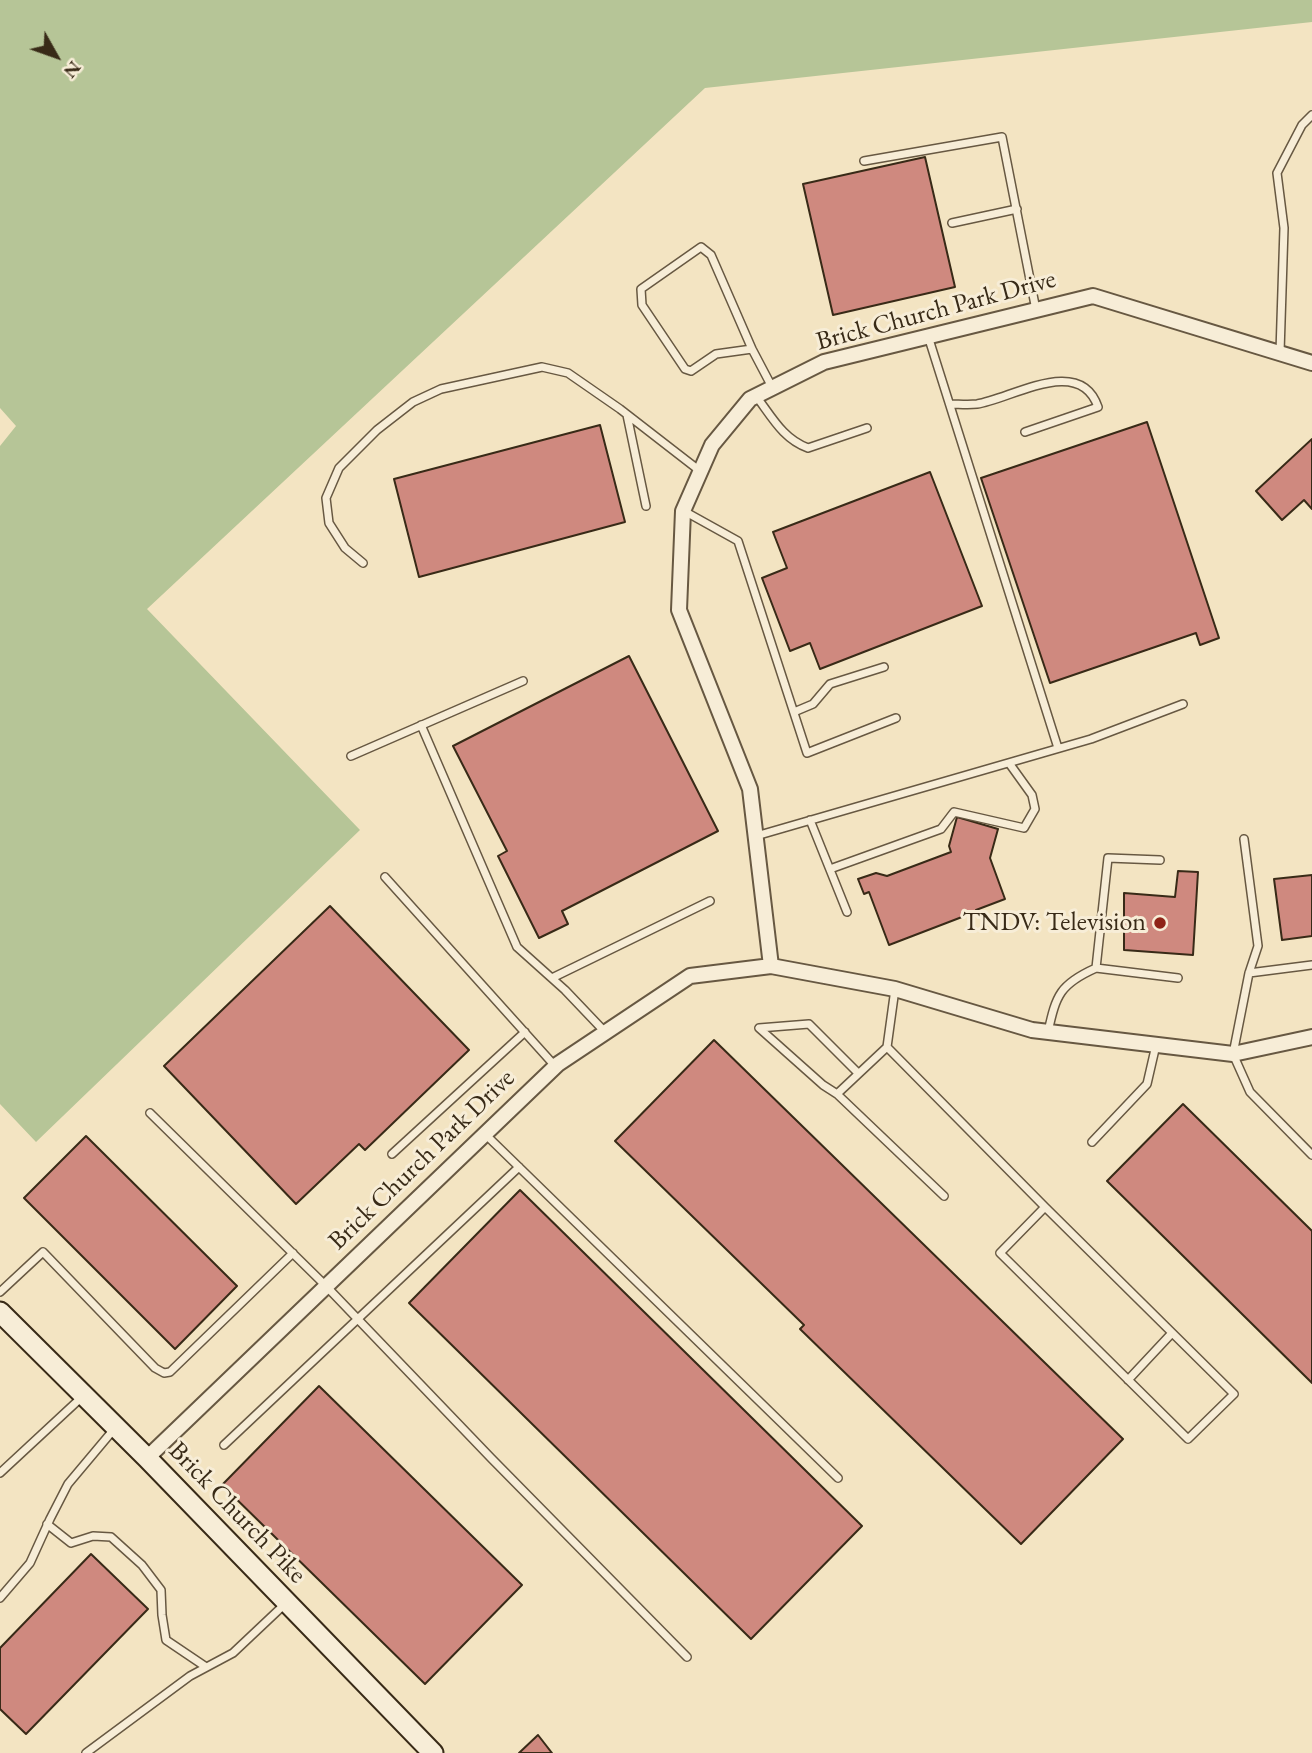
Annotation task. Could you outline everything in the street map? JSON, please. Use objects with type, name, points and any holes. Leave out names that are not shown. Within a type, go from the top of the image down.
[{"type":"main road","name":"Brick Church Pike","points":[[0,1312],[147,1458],[433,1753]]},
{"type":"street","name":"Brick Church Park Drive","points":[[771,966],[750,789],[679,610],[683,511],[712,445],[750,399],[824,362],[1093,296],[1312,363]]},
{"type":"street","name":"Brick Church Park Drive","points":[[147,1458],[555,1066],[690,976],[771,966],[895,989],[1032,1030],[1233,1054],[1312,1037]]},
{"type":"lane","points":[[1280,354],[1284,228],[1277,173],[1302,125],[1312,115]]},
{"type":"lane","points":[[864,161],[1002,136],[1036,310]]},
{"type":"lane","points":[[952,223],[1017,209]]},
{"type":"lane","points":[[752,349],[716,355],[691,371],[685,369],[642,305],[641,289],[701,247],[712,255],[752,349],[772,388]]},
{"type":"lane","points":[[928,336],[1058,748]]},
{"type":"lane","points":[[363,562],[345,548],[329,523],[326,498],[339,468],[377,430],[413,402],[441,389],[542,367],[568,373],[701,471]]},
{"type":"lane","points":[[950,404],[978,404],[1052,381],[1073,383],[1085,389],[1096,401],[1098,407],[1025,432]]},
{"type":"lane","points":[[757,396],[780,429],[791,440],[808,448],[867,428]]},
{"type":"lane","points":[[626,414],[646,506]]},
{"type":"lane","points":[[683,511],[738,541],[807,753],[896,718]]},
{"type":"lane","points":[[794,712],[813,704],[830,684],[884,667]]},
{"type":"lane","points":[[351,756],[523,681]]},
{"type":"lane","points":[[755,836],[1058,748],[1183,704]]},
{"type":"lane","points":[[421,725],[517,947],[605,1032]]},
{"type":"lane","points":[[830,869],[941,829],[954,812],[1024,828],[1035,809],[1032,795],[1009,763]]},
{"type":"lane","points":[[810,820],[847,912]]},
{"type":"lane","points":[[1244,839],[1258,946],[1249,973],[1233,1054],[1250,1092],[1312,1155]]},
{"type":"lane","points":[[1096,968],[1108,858],[1160,860]]},
{"type":"lane","points":[[385,877],[555,1066]]},
{"type":"lane","points":[[552,978],[710,901]]},
{"type":"lane","points":[[1249,973],[1312,965]]},
{"type":"lane","points":[[1048,1032],[1060,991],[1068,982],[1096,968],[1178,978]]},
{"type":"lane","points":[[837,1094],[887,1047],[895,989]]},
{"type":"lane","points":[[858,1073],[809,1024],[759,1028],[823,1085],[837,1094],[944,1196]]},
{"type":"lane","points":[[392,1154],[525,1032]]},
{"type":"lane","points":[[1092,1142],[1147,1084],[1156,1045]]},
{"type":"lane","points":[[887,1047],[1234,1394],[1188,1439],[1000,1253],[1045,1207]]},
{"type":"lane","points":[[150,1113],[326,1286],[687,1657]]},
{"type":"lane","points":[[485,1134],[838,1478]]},
{"type":"lane","points":[[224,1444],[519,1167]]},
{"type":"lane","points":[[0,1292],[43,1252],[155,1368],[164,1373],[170,1372],[293,1253]]},
{"type":"lane","points":[[1128,1380],[1172,1333]]},
{"type":"lane","points":[[0,1474],[84,1395]]},
{"type":"lane","points":[[0,1598],[30,1563],[68,1484],[116,1427]]},
{"type":"lane","points":[[47,1524],[71,1543],[93,1535],[111,1537],[119,1544],[142,1565],[162,1590],[166,1640],[206,1667]]},
{"type":"lane","points":[[86,1753],[190,1676],[233,1653],[287,1602]]},
{"type":"green space","points":[[0,0],[1312,0],[1312,22],[705,88],[147,609],[360,830],[36,1142],[0,1104],[0,446],[16,426],[0,408]]},
{"type":"building","points":[[925,157],[955,287],[833,315],[803,184]]},
{"type":"building","points":[[1147,422],[1219,638],[1200,645],[1196,633],[1050,683],[981,478]]},
{"type":"building","points":[[600,425],[625,522],[419,577],[394,479]]},
{"type":"building","points":[[1312,439],[1312,509],[1304,500],[1282,520],[1256,491]]},
{"type":"building","points":[[930,472],[982,606],[820,669],[810,643],[790,651],[762,578],[787,568],[773,532]]},
{"type":"building","points":[[629,656],[718,831],[562,911],[568,924],[539,938],[498,856],[507,851],[453,746]]},
{"type":"building","points":[[957,817],[998,829],[990,858],[1005,899],[889,945],[869,892],[864,894],[858,879],[876,873],[887,876],[951,852],[949,846]]},
{"type":"building","name":"TNDV: Television","points":[[1178,871],[1198,872],[1193,955],[1124,950],[1124,893],[1175,897]]},
{"type":"building","points":[[1312,875],[1312,936],[1282,940],[1274,879]]},
{"type":"building","points":[[330,906],[469,1050],[365,1150],[359,1144],[296,1204],[164,1066]]},
{"type":"building","points":[[714,1040],[1123,1439],[1021,1544],[800,1329],[804,1325],[615,1141]]},
{"type":"building","points":[[1183,1104],[1312,1231],[1312,1383],[1107,1181]]},
{"type":"building","points":[[86,1136],[237,1286],[175,1349],[24,1198]]},
{"type":"building","points":[[520,1190],[862,1526],[751,1639],[409,1303]]},
{"type":"building","points":[[319,1386],[522,1585],[425,1684],[222,1485]]},
{"type":"building","points":[[91,1554],[148,1609],[26,1734],[0,1709],[0,1648]]},
{"type":"building","points":[[538,1735],[552,1753],[519,1753]]},
{"type":"place","name":"TNDV: Television","points":[[1160,923]]}]
